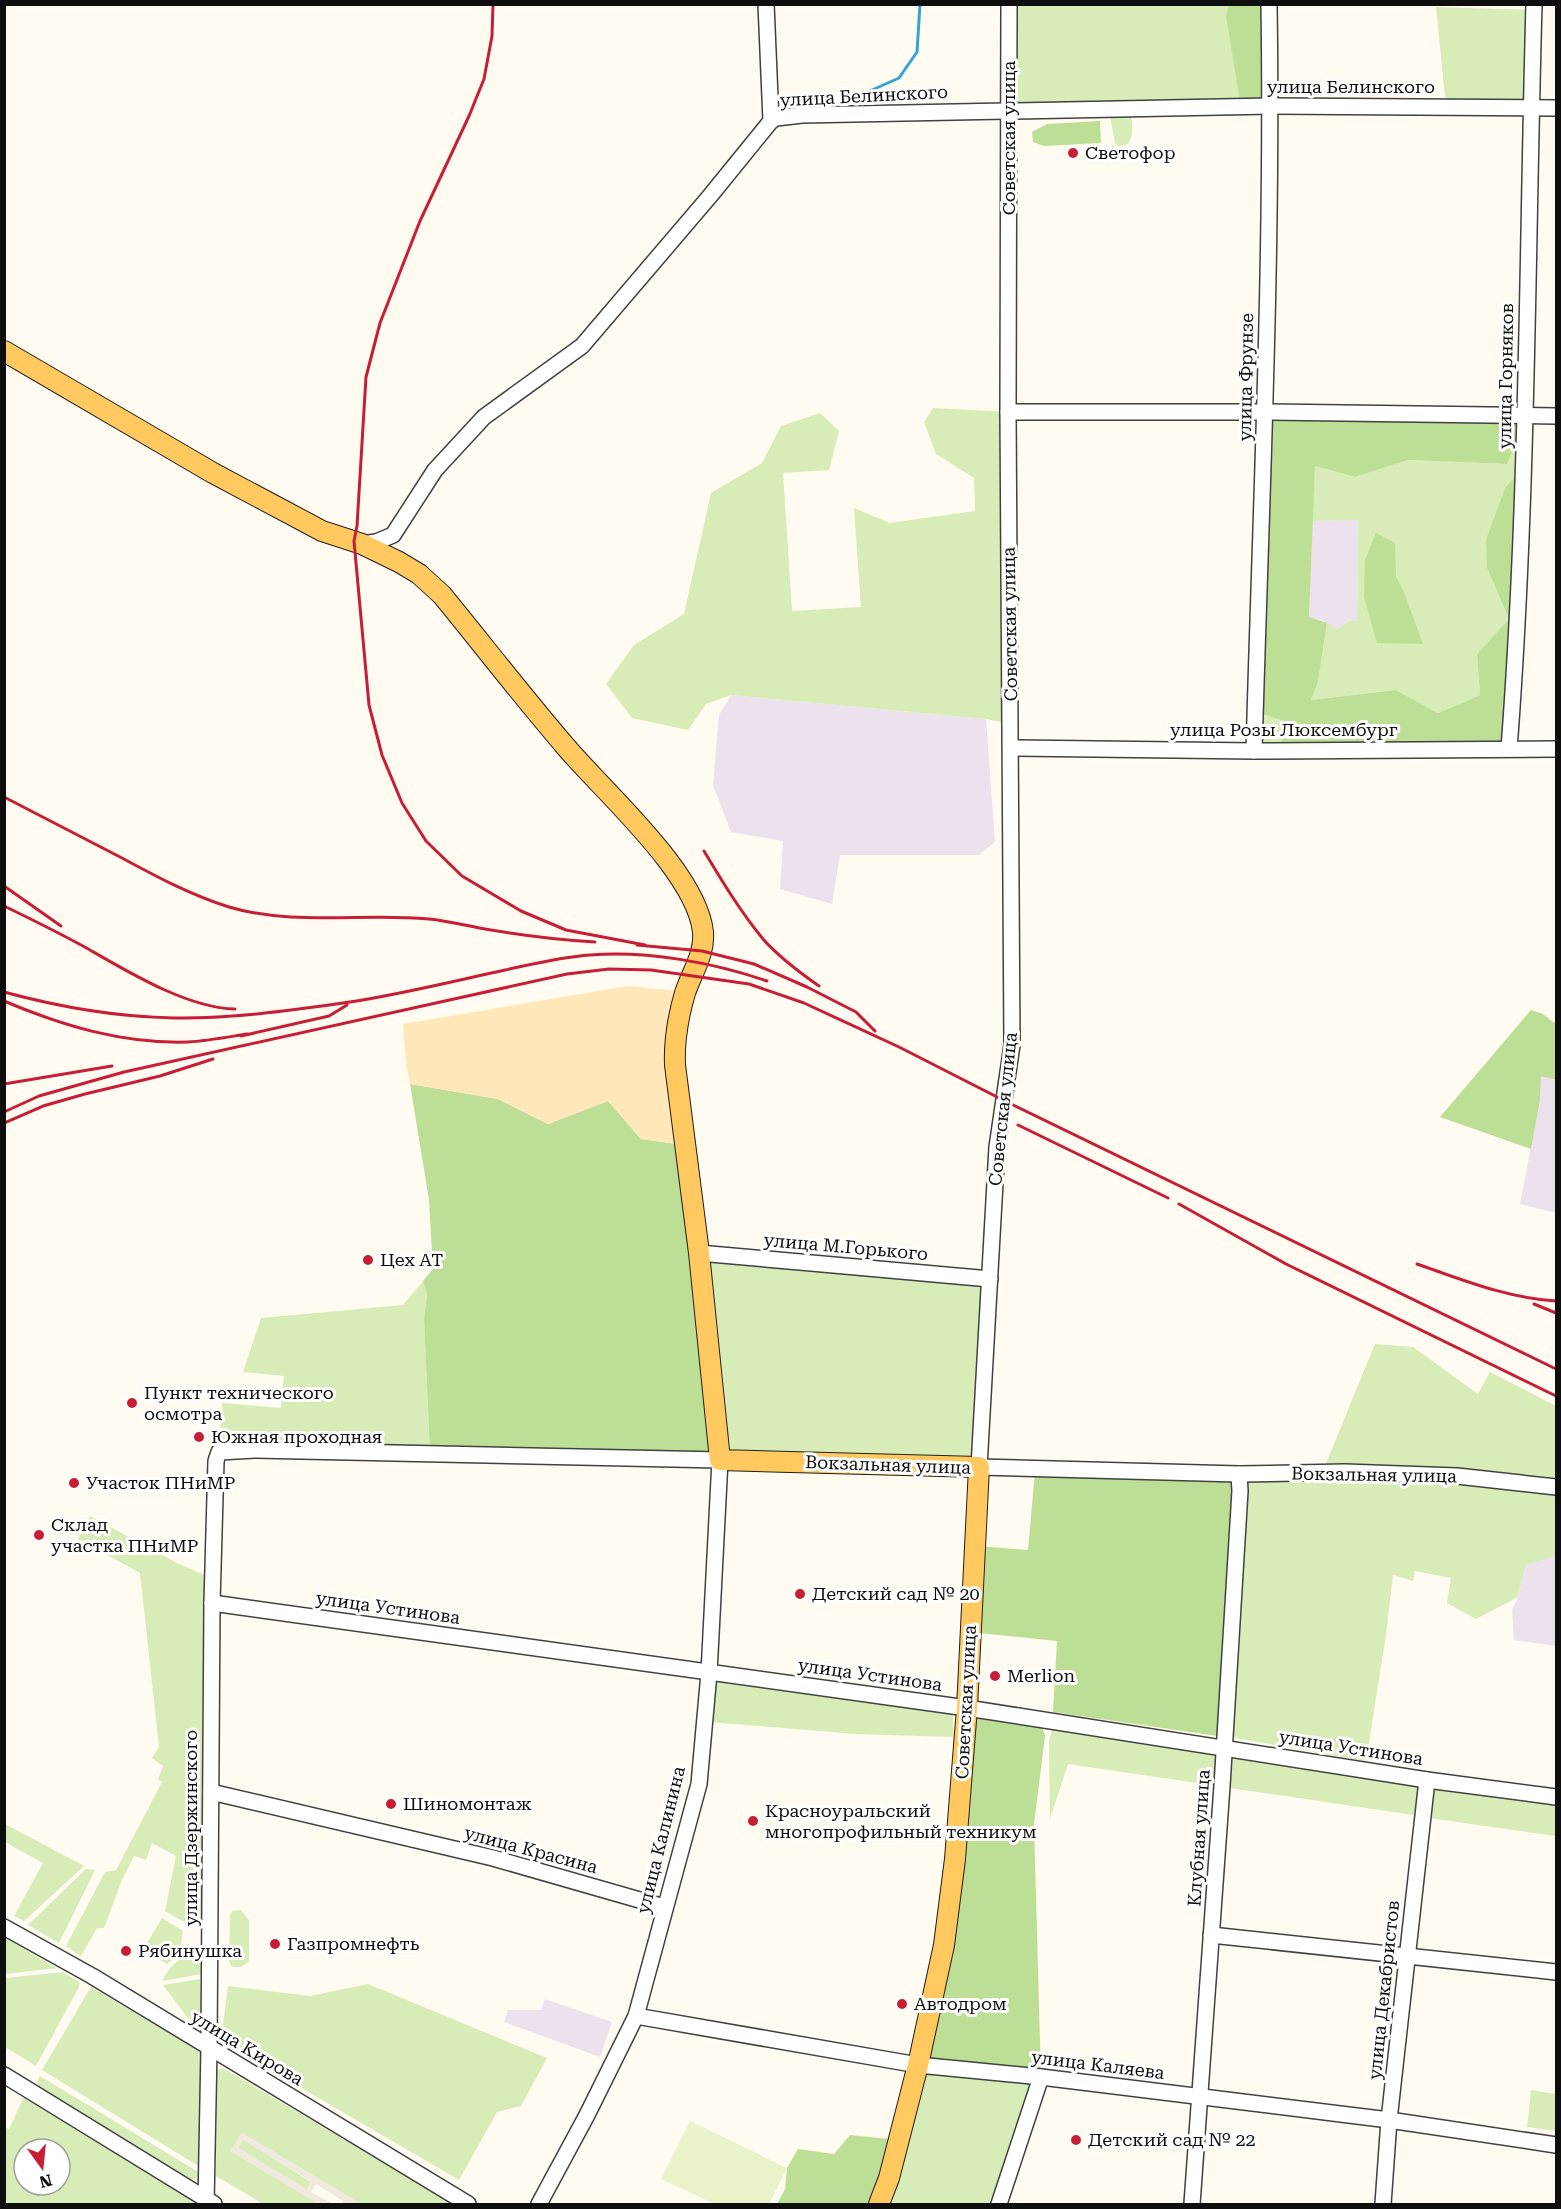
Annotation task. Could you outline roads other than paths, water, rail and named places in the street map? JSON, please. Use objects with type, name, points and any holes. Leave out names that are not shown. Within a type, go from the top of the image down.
[{"type":"main road","points":[[4,351],[231,483],[322,531],[362,544],[419,574],[442,595],[566,748],[658,847],[687,889],[703,934],[702,951],[685,993],[675,1035],[675,1065],[699,1253],[720,1460]]},
{"type":"main road","name":"Вокзальная улица","points":[[720,1460],[979,1467]]},
{"type":"main road","name":"Советская улица","points":[[879,2205],[889,2178],[918,2065],[944,1945],[955,1859],[967,1708],[979,1467]]},
{"type":"street","points":[[766,4],[771,121]]},
{"type":"street","name":"Советская улица","points":[[979,1467],[997,1147],[1012,1045],[1012,748],[1008,412],[1009,4]]},
{"type":"street","name":"улица Фрунзе","points":[[1254,751],[1265,412],[1271,106],[1269,4]]},
{"type":"street","name":"улица Горняков","points":[[1509,749],[1516,661],[1526,415],[1534,4]]},
{"type":"street","name":"улица Белинского","points":[[362,544],[376,542],[393,535],[435,470],[484,417],[582,346],[771,121],[776,118],[802,115],[1271,106],[1557,108]]},
{"type":"street","points":[[1008,412],[1265,412],[1557,416]]},
{"type":"street","name":"улица Розы Люксембург","points":[[1012,748],[1254,751],[1557,749]]},
{"type":"street","name":"улица М.Горького","points":[[699,1253],[990,1280]]},
{"type":"street","name":"Вокзальная улица","points":[[219,1452],[290,1450],[720,1460]]},
{"type":"street","name":"улица Дзержинского","points":[[209,2203],[212,1604],[216,1461],[219,1452]]},
{"type":"street","name":"улица Калинина","points":[[539,2205],[636,2016],[699,1784],[709,1672],[720,1460]]},
{"type":"street","name":"Вокзальная улица","points":[[979,1467],[1239,1474],[1345,1472],[1457,1476],[1557,1487]]},
{"type":"street","name":"Клубная улица","points":[[1192,2205],[1225,1748],[1240,1491],[1239,1474]]},
{"type":"street","name":"улица Устинова","points":[[212,1604],[967,1708],[1426,1780],[1557,1797]]},
{"type":"street","name":"улица Декабристов","points":[[1383,2205],[1389,2120],[1426,1780]]},
{"type":"street","name":"улица Красина","points":[[211,1792],[493,1858],[664,1907]]},
{"type":"street","name":"улица Кирова","points":[[4,1927],[93,1976],[468,2205]]},
{"type":"street","points":[[1211,1935],[1557,1972]]},
{"type":"street","name":"улица Каляева","points":[[636,2016],[918,2065],[1041,2077],[1389,2120],[1557,2145]]},
{"type":"street","points":[[4,2075],[209,2203]]},
{"type":"street","points":[[999,2205],[1041,2077]]},
{"type":"waterway","points":[[863,94],[899,78],[917,52],[920,4]]},
{"type":"railway","points":[[493,4],[492,36],[484,79],[420,221],[380,323],[366,377],[357,526],[354,541],[369,705],[382,755],[402,803],[426,841],[462,876],[521,911],[566,930],[645,945]]},
{"type":"railway","points":[[4,797],[174,885],[229,907],[253,913],[303,918],[429,919],[517,934],[595,942]]},
{"type":"railway","points":[[704,851],[739,907],[763,939],[789,964],[819,986]]},
{"type":"railway","points":[[4,886],[61,926]]},
{"type":"railway","points":[[4,906],[176,995],[216,1007],[235,1009]]},
{"type":"railway","points":[[637,945],[702,951],[754,964],[856,1012],[875,1031]]},
{"type":"railway","points":[[4,992],[67,1007],[110,1013],[174,1018],[218,1017],[350,1002],[558,959],[612,954],[680,959],[767,981]]},
{"type":"railway","points":[[4,1112],[39,1096],[124,1072],[567,974],[609,969],[651,970],[749,984],[804,1003],[899,1047],[1003,1100],[1556,1369]]},
{"type":"railway","points":[[4,1001],[94,1032],[140,1040],[188,1042],[247,1034]]},
{"type":"railway","points":[[241,1036],[329,1016],[347,1005]]},
{"type":"railway","points":[[4,1123],[43,1106],[160,1076],[213,1059]]},
{"type":"railway","points":[[4,1084],[112,1066]]},
{"type":"railway","points":[[1018,1125],[1168,1198]]},
{"type":"railway","points":[[1179,1204],[1286,1264],[1556,1396]]},
{"type":"railway","points":[[1417,1264],[1503,1292],[1556,1301]]},
{"type":"railway","points":[[1534,1304],[1556,1313]]},
{"type":"place","name":"Светофор","points":[[1073,153]]},
{"type":"place","name":"Цех АТ","points":[[368,1260]]},
{"type":"place","name":"Пункт технического осмотра","points":[[132,1403]]},
{"type":"place","name":"Южная проходная","points":[[199,1437]]},
{"type":"place","name":"Участок ПНиМР","points":[[74,1483]]},
{"type":"place","name":"Склад участка ПНиМР","points":[[39,1535]]},
{"type":"place","name":"Детский сад № 20","points":[[800,1594]]},
{"type":"place","name":"Merlion","points":[[995,1676]]},
{"type":"place","name":"Шиномонтаж","points":[[391,1804]]},
{"type":"place","name":"Красноуральский многопрофильный техникум","points":[[753,1821]]},
{"type":"place","name":"Газпромнефть","points":[[275,1944]]},
{"type":"place","name":"Рябинушка","points":[[126,1951]]},
{"type":"place","name":"Автодром","points":[[902,2004]]},
{"type":"place","name":"Детский сад № 22","points":[[1076,2140]]}]
